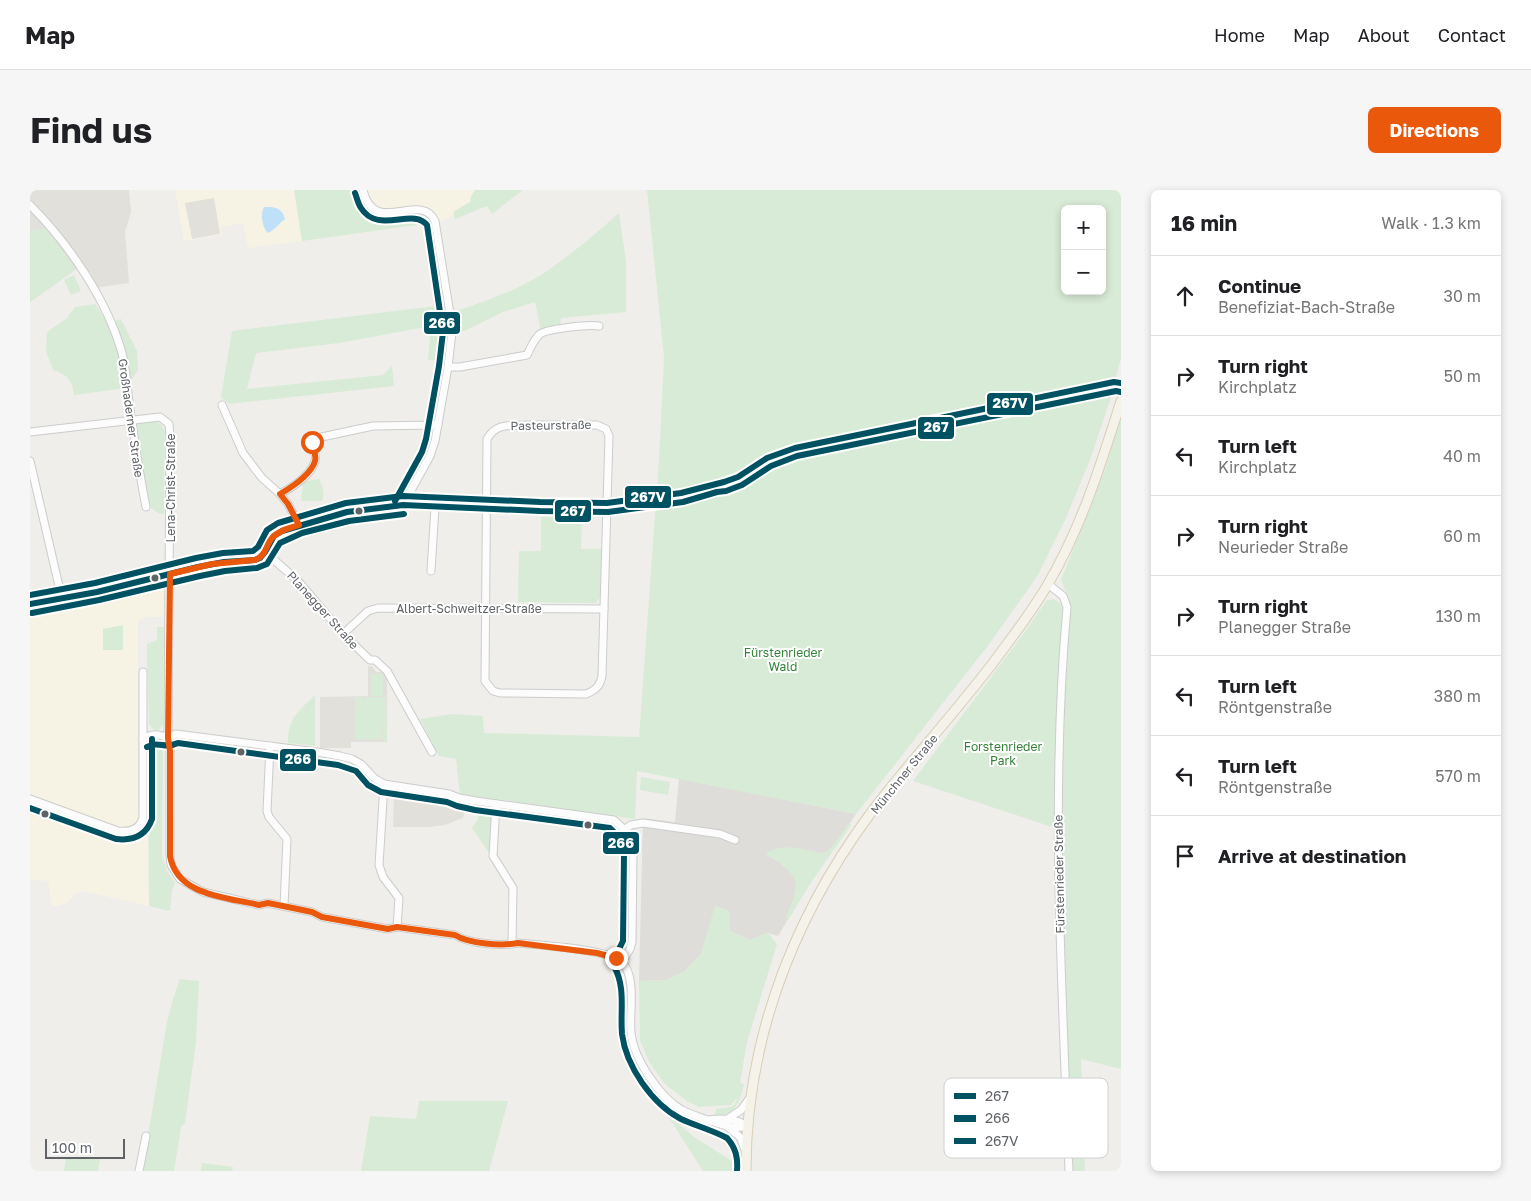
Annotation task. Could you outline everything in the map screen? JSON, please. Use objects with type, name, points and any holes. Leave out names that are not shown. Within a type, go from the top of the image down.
[{"type":"main road","name":"Münchner Straße","points":[[746,1171],[749,1099],[761,1039],[782,971],[812,904],[837,862],[881,800],[953,714],[1018,630],[1048,584],[1079,525],[1101,465],[1121,401]]},
{"type":"street","points":[[363,190],[366,201],[372,208],[384,210],[418,204],[429,209],[433,215],[450,314],[452,332],[438,425],[430,456],[402,505]]},
{"type":"street","name":"Großhaderner Straße","points":[[30,205],[54,231],[71,254],[88,280],[110,321],[122,354],[138,469],[146,507]]},
{"type":"street","points":[[448,367],[460,367],[527,355],[537,337],[544,332],[590,324],[599,326]]},
{"type":"street","points":[[30,604],[62,599],[212,564],[255,560],[260,558],[265,552],[274,536],[299,525],[358,510],[402,505],[608,512],[683,502],[742,485],[770,466],[797,456],[1068,400],[1116,391],[1121,392]]},
{"type":"street","points":[[222,405],[236,439],[252,467],[280,494],[288,504],[299,525]]},
{"type":"street","name":"Lena-Christ-Straße","points":[[30,432],[160,417],[169,424],[170,574]]},
{"type":"street","points":[[280,494],[301,480],[315,461],[312,442],[317,438],[374,426],[438,425]]},
{"type":"street","name":"Pasteurstraße","points":[[597,425],[606,429],[609,436],[604,609],[600,683],[594,691],[586,694],[500,693],[490,688],[485,681],[487,509],[487,439],[492,431],[501,426],[597,425]]},
{"type":"street","points":[[30,461],[34,490],[62,599]]},
{"type":"street","points":[[431,572],[435,507]]},
{"type":"street","name":"Planegger Straße","points":[[265,552],[298,580],[343,634],[370,660],[375,660],[387,671],[432,752]]},
{"type":"street","points":[[170,574],[168,738],[170,751],[170,856],[171,865],[180,879],[203,892],[259,905],[268,903],[284,906],[312,912],[335,920],[388,929],[397,927],[455,935],[462,940],[518,943],[603,954],[616,958],[622,962],[630,978],[631,1034],[637,1054],[648,1074],[666,1098],[682,1110],[708,1120],[726,1123],[742,1122],[747,1126]]},
{"type":"street","name":"Fürstenrieder Straße","points":[[1048,584],[1063,596],[1067,607],[1058,747],[1058,830],[1066,1078]]},
{"type":"street","name":"Albert-Schweitzer-Straße","points":[[343,634],[368,611],[378,608],[604,609]]},
{"type":"street","points":[[30,800],[118,831],[126,832],[137,828],[141,824],[143,818],[143,672]]},
{"type":"street","points":[[143,739],[149,735],[156,734],[168,738],[176,734],[317,752],[352,759],[361,764],[374,778],[384,784],[449,794],[459,798],[496,804],[611,819],[618,822],[625,829],[630,839],[633,853],[632,942],[622,962]]},
{"type":"street","points":[[270,746],[267,811],[269,817],[287,840],[284,906]]},
{"type":"street","points":[[384,784],[379,865],[384,877],[399,898],[397,927]]},
{"type":"street","points":[[496,804],[493,856],[513,888],[512,944]]},
{"type":"street","points":[[625,829],[631,825],[643,823],[720,834],[735,840]]},
{"type":"street","points":[[726,1123],[741,1110],[749,1099]]},
{"type":"street","points":[[726,1123],[740,1137],[746,1152]]},
{"type":"street","points":[[139,1171],[146,1136]]},
{"type":"street","name":"Fürstenrieder Straße","points":[[1069,1158],[1069,1171]]},
{"type":"shaded area","points":[[30,190],[129,190],[131,212],[125,232],[129,283],[94,288],[81,266],[30,302]]},
{"type":"shaded area","points":[[175,190],[294,190],[302,241],[248,248],[243,223],[221,227],[221,235],[184,241]]},
{"type":"shaded area","points":[[361,190],[505,190],[442,221],[431,223],[429,216],[371,210],[364,202]]},
{"type":"shaded area","points":[[214,198],[220,234],[192,239],[185,203]]},
{"type":"shaded area","points":[[160,580],[163,583],[164,617],[146,617],[138,621],[138,814],[148,834],[149,906],[83,891],[75,893],[67,903],[52,906],[48,881],[30,879],[30,614],[82,606],[85,597]]},
{"type":"shaded area","points":[[368,666],[372,666],[376,672],[387,672],[387,742],[351,742],[351,748],[320,748],[320,697],[368,696]]},
{"type":"shaded area","points":[[679,778],[856,814],[811,881],[778,936],[768,933],[750,940],[730,931],[729,911],[716,906],[701,954],[684,972],[666,980],[639,981],[643,818],[675,822]]},
{"type":"shaded area","points":[[394,794],[466,805],[463,818],[445,825],[393,827]]},
{"type":"green space","points":[[294,190],[361,190],[364,202],[371,210],[384,212],[418,206],[426,210],[431,223],[302,241]]},
{"type":"green space","points":[[475,190],[523,190],[492,214],[487,206],[455,219],[453,212],[470,202]]},
{"type":"green space","name":"Fürstenrieder Wald","points":[[647,190],[1121,190],[1121,358],[1110,400],[1090,460],[1066,518],[1038,575],[990,643],[856,814],[637,771],[635,819],[460,794],[456,759],[439,756],[420,719],[453,714],[483,716],[484,733],[639,737],[659,460],[664,358]]},
{"type":"green space","points":[[619,213],[626,261],[626,312],[561,318],[560,327],[541,331],[535,302],[503,312],[458,334],[458,315],[456,311],[501,295],[534,279],[573,252]]},
{"type":"green space","points":[[46,228],[76,269],[30,302],[30,231]]},
{"type":"green space","points":[[74,275],[81,291],[71,295],[64,280]]},
{"type":"green space","points":[[95,304],[108,324],[121,319],[137,351],[138,370],[126,388],[74,395],[68,378],[53,370],[46,351],[47,332],[67,318],[75,307]]},
{"type":"green space","points":[[444,305],[446,326],[443,360],[428,360],[431,326],[339,343],[256,353],[247,389],[383,375],[392,366],[394,386],[229,404],[221,397],[232,331]]},
{"type":"green space","points":[[1121,418],[1121,1069],[1081,1059],[1082,1078],[1068,1078],[1060,830],[1063,681],[1070,606],[1061,580],[1105,470]]},
{"type":"green space","points":[[154,421],[161,424],[165,432],[164,514],[160,514],[148,506],[135,424]]},
{"type":"green space","points":[[318,479],[323,490],[322,501],[301,501],[303,482]]},
{"type":"green space","points":[[541,517],[582,517],[581,549],[602,549],[600,597],[596,603],[518,602],[519,551],[541,551]]},
{"type":"green space","name":"Forstenrieder Park","points":[[1054,599],[1061,604],[1063,613],[1059,665],[1055,828],[913,781],[1047,600]]},
{"type":"green space","points":[[123,625],[123,650],[103,650],[103,629]]},
{"type":"green space","points":[[157,627],[164,627],[163,725],[158,730],[153,729],[149,724],[147,672],[147,644],[157,640]]},
{"type":"green space","points":[[371,674],[383,674],[383,696],[371,696]]},
{"type":"green space","points":[[315,695],[315,746],[288,743],[288,734],[292,721]]},
{"type":"green space","points":[[355,697],[364,697],[363,703],[365,697],[386,697],[387,742],[383,742],[383,716],[382,739],[355,739],[355,705],[359,705],[355,703]]},
{"type":"green space","points":[[156,742],[161,744],[163,751],[162,855],[166,869],[175,883],[172,890],[170,911],[149,906],[148,750],[151,744]]},
{"type":"green space","points":[[641,777],[670,782],[668,795],[640,790]]},
{"type":"green space","points":[[482,806],[491,807],[493,810],[490,854],[472,828],[477,821],[479,808]]},
{"type":"green space","points":[[849,823],[851,825],[810,884],[788,920],[786,917],[796,889],[795,882],[788,870],[767,855],[767,852],[789,847],[824,853],[830,849]]},
{"type":"green space","points":[[715,906],[729,911],[730,931],[750,940],[768,933],[777,944],[747,1042],[740,1083],[744,1084],[741,1096],[732,1111],[722,1115],[715,1115],[716,1109],[732,1106],[737,1098],[731,1105],[699,1107],[687,1101],[665,1084],[649,1062],[640,1040],[639,981],[666,980],[684,972],[701,954]]},
{"type":"green space","points":[[180,979],[199,981],[196,1042],[185,1123],[181,1127],[174,1171],[142,1171],[167,1022]]},
{"type":"green space","points":[[419,1101],[508,1101],[489,1171],[361,1171],[370,1116],[416,1119]]},
{"type":"green space","points":[[666,1113],[694,1137],[732,1161],[732,1171],[703,1171]]},
{"type":"green space","points":[[100,1158],[98,1171],[64,1171],[66,1159]]},
{"type":"green space","points":[[1071,1158],[1085,1158],[1085,1171],[1071,1171]]},
{"type":"green space","points":[[202,1163],[233,1167],[232,1171],[201,1171]]},
{"type":"water","points":[[264,207],[280,210],[285,219],[268,233],[262,220]]},
{"type":"transit line","name":"266","points":[[355,193],[358,203],[368,216],[377,220],[421,220],[427,225],[443,332],[426,439],[422,452],[395,501]]},
{"type":"transit line","name":"267V","points":[[30,595],[95,583],[196,558],[223,553],[253,551],[258,547],[267,530],[278,523],[346,503],[403,496],[607,503],[681,493],[738,477],[767,458],[795,448],[1114,382],[1121,383]]},
{"type":"transit line","name":"267","points":[[30,604],[97,592],[198,567],[224,562],[255,560],[260,558],[265,552],[274,536],[282,531],[347,512],[403,505],[608,512],[683,502],[742,485],[771,466],[797,456],[1116,391],[1121,392]]},
{"type":"transit line","name":"266","points":[[32,613],[99,600],[200,576],[257,568],[267,564],[280,543],[302,533],[349,521],[404,514]]},
{"type":"transit line","name":"266","points":[[30,808],[116,839],[128,839],[138,836],[146,830],[152,819],[152,739]]},
{"type":"transit line","name":"266","points":[[147,747],[155,744],[169,746],[178,743],[338,765],[356,771],[368,785],[381,792],[447,802],[475,810],[610,828],[620,838],[624,854],[623,941],[615,957]]},
{"type":"transit line","name":"266","points":[[614,966],[620,983],[624,1046],[642,1083],[660,1104],[670,1112],[681,1119],[727,1138],[736,1153],[737,1171]]},
{"type":"route","points":[[312,442],[315,455],[312,467],[294,486],[280,494],[288,504],[299,525],[274,536],[265,552],[260,558],[255,560],[212,564],[170,574],[168,738],[170,744],[171,865],[180,879],[203,892],[259,905],[268,903],[309,911],[322,917],[388,929],[397,927],[455,935],[462,940],[507,945],[518,943],[597,953],[616,958]]}]
